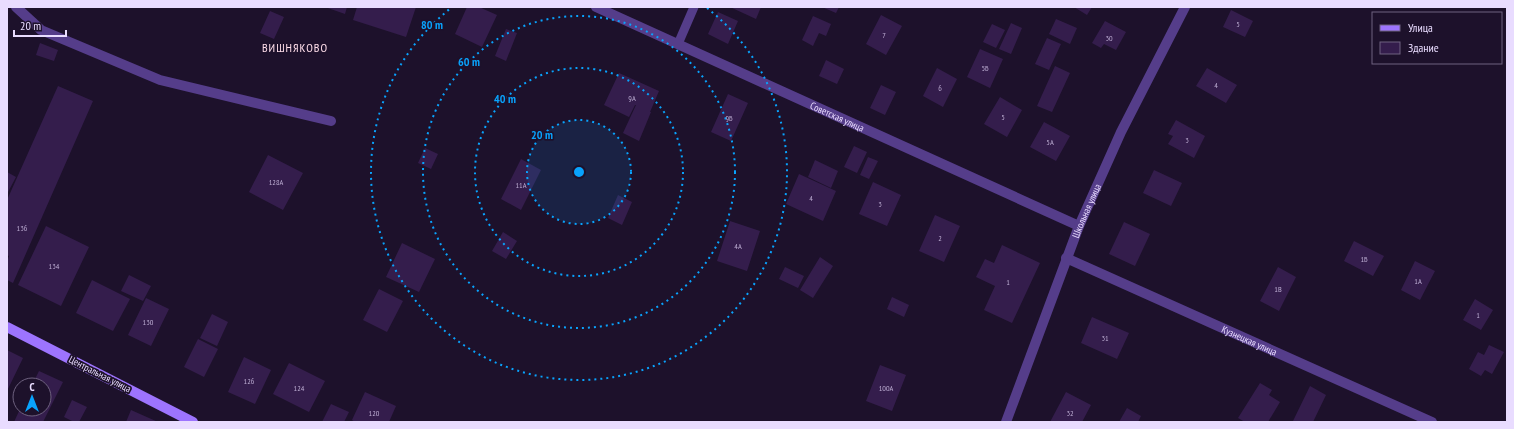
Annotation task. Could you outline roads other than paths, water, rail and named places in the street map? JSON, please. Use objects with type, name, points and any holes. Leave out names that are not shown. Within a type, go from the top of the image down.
[{"type":"street","points":[[16,7],[41,30],[160,80],[331,121]]},
{"type":"street","name":"Советская улица","points":[[596,7],[1079,226]]},
{"type":"street","name":"Школьная улица","points":[[1006,422],[1079,226],[1121,132],[1185,7]]},
{"type":"street","name":"Кузнецкая улица","points":[[1066,258],[1432,422]]},
{"type":"street","name":"Центральная улица","points":[[7,327],[193,422]]},
{"type":"lane","points":[[678,44],[694,7]]},
{"type":"district","name":"ВИШНЯКОВО","points":[[295,47]]}]
